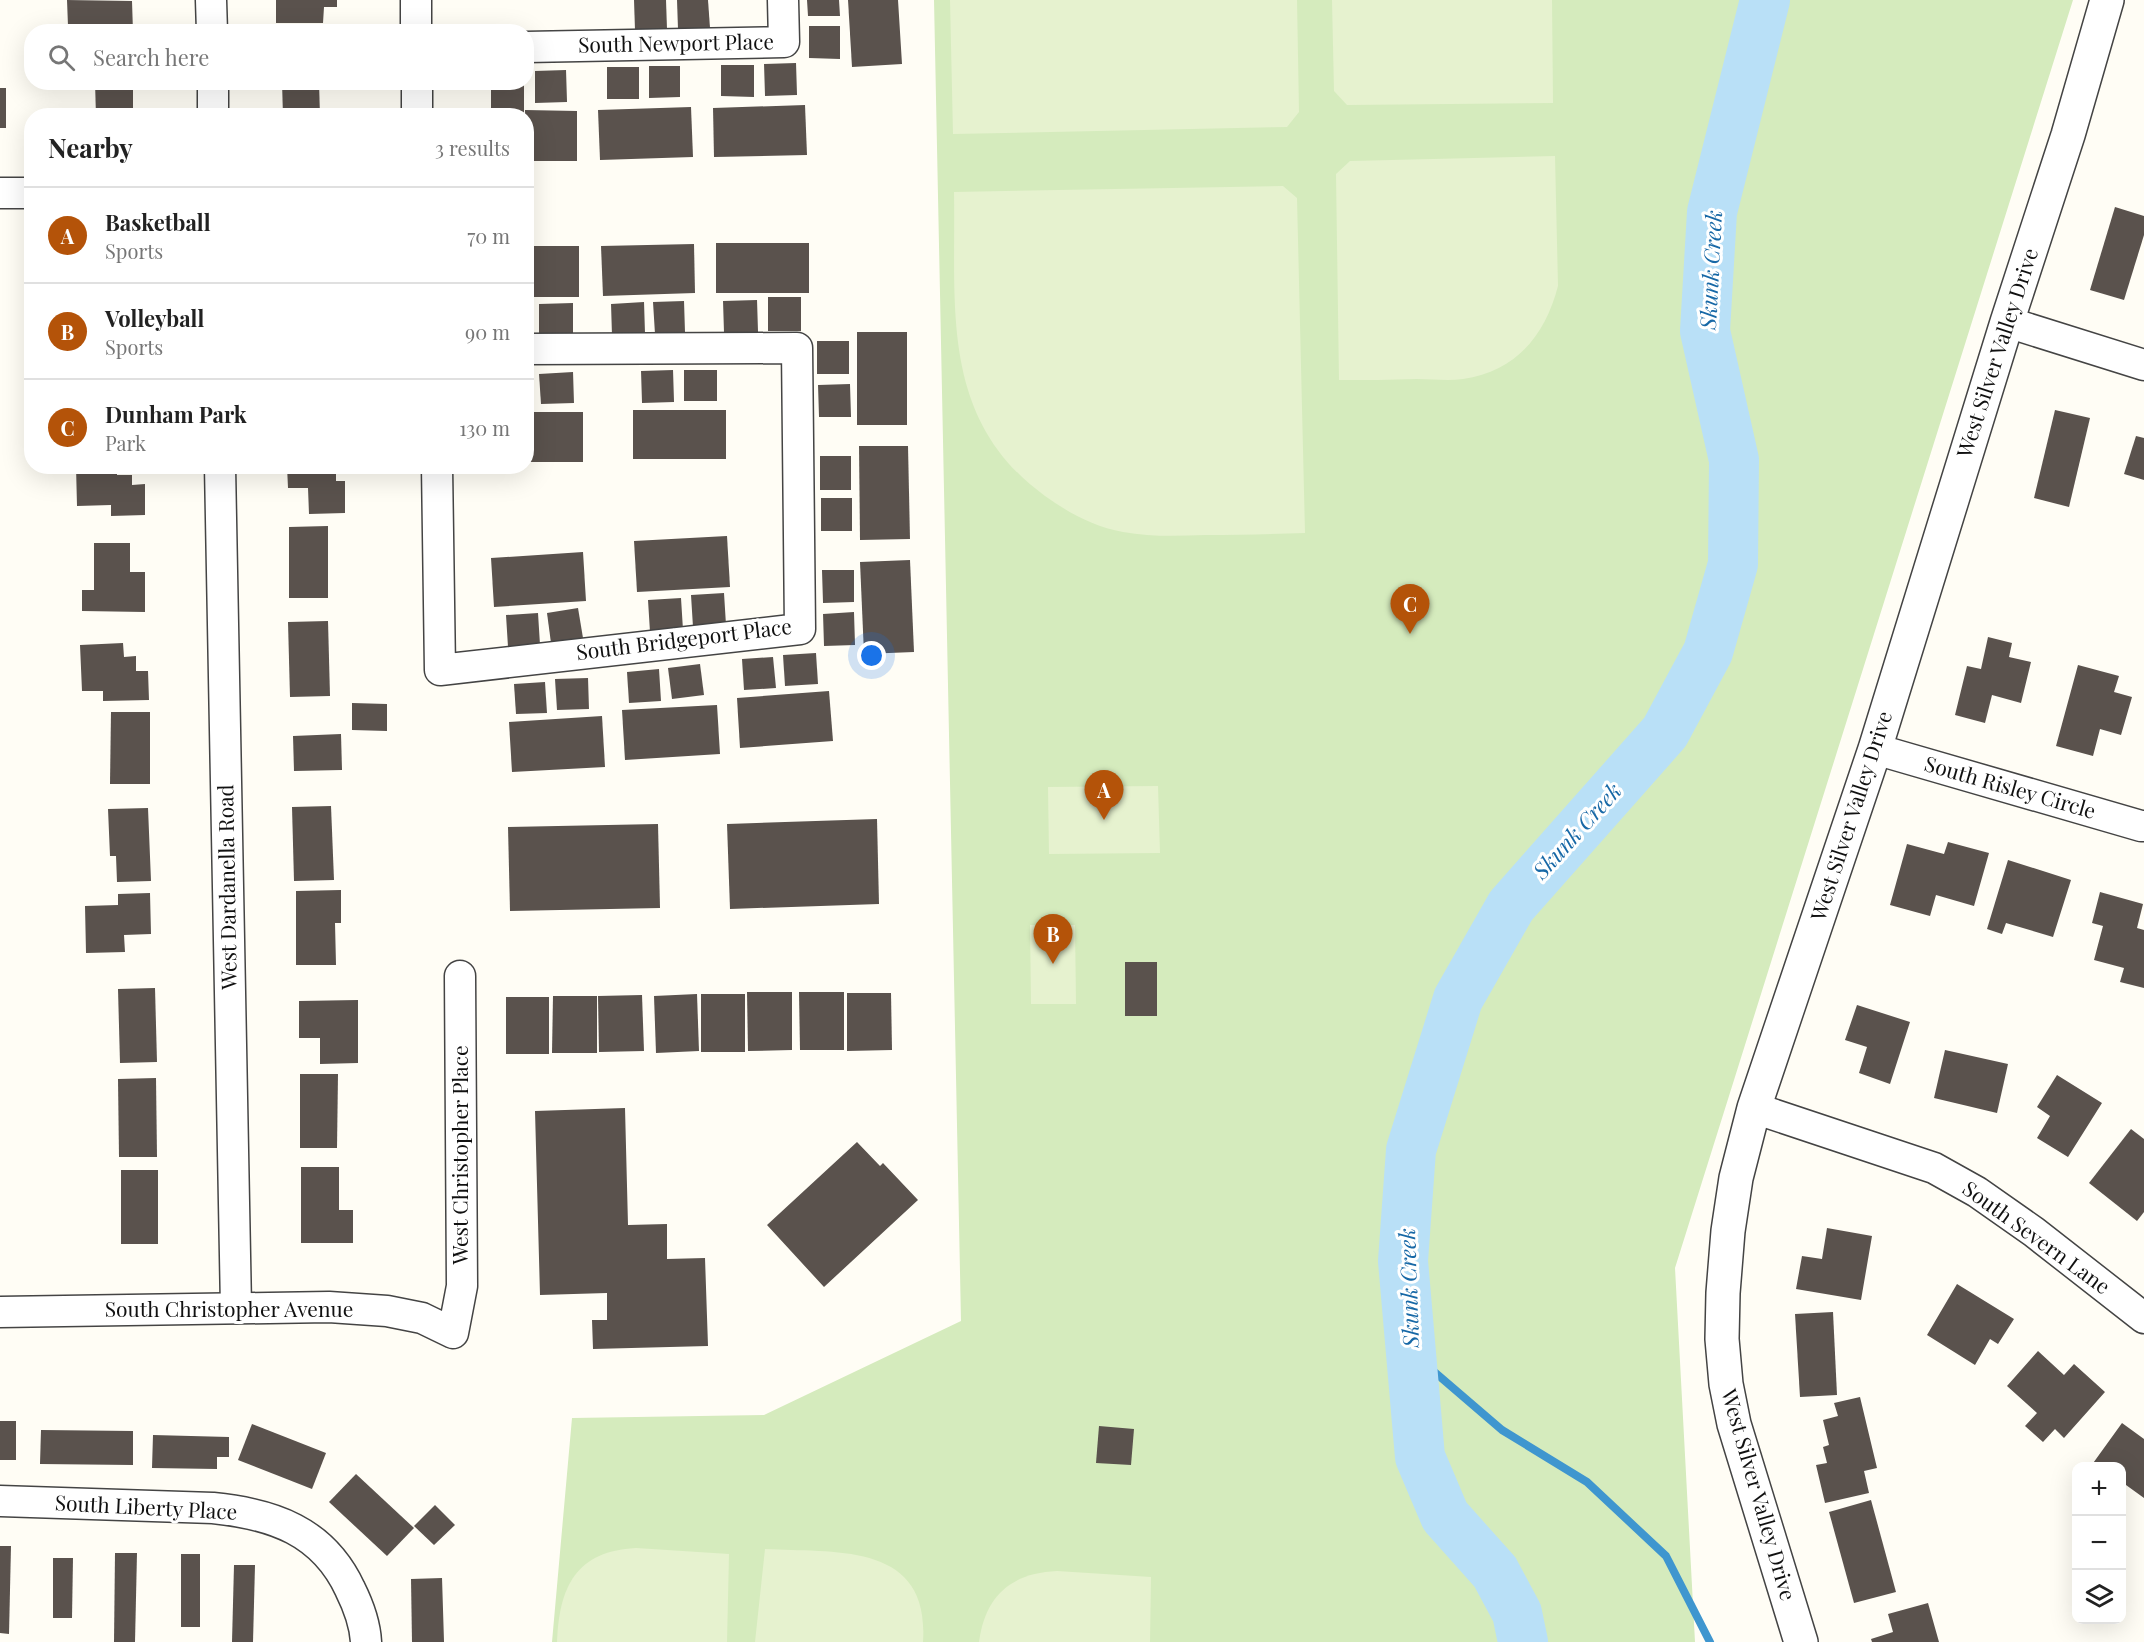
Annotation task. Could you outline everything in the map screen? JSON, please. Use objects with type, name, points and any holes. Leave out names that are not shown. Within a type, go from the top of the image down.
[{"type":"street","points":[[211,0],[212,24]]},
{"type":"street","points":[[416,0],[416,24]]},
{"type":"street","name":"South Newport Place","points":[[534,47],[784,42],[783,0]]},
{"type":"street","name":"West Silver Valley Drive","points":[[1801,1642],[1734,1424],[1726,1384],[1722,1339],[1723,1293],[1728,1231],[1736,1178],[1754,1108],[1875,749],[2007,322],[2068,135],[2107,0]]},
{"type":"street","points":[[213,90],[213,108]]},
{"type":"street","points":[[417,90],[417,108]]},
{"type":"street","points":[[0,193],[24,193]]},
{"type":"street","points":[[2007,322],[2144,366]]},
{"type":"street","name":"South Bridgeport Place","points":[[437,474],[440,669],[800,629],[797,348],[534,349]]},
{"type":"street","name":"West Dardanella Road","points":[[220,474],[236,1308]]},
{"type":"street","name":"South Risley Circle","points":[[1875,749],[2144,826]]},
{"type":"street","name":"West Christopher Place","points":[[453,1333],[462,1286],[460,976]]},
{"type":"street","name":"South Severn Lane","points":[[1754,1108],[1934,1168],[1977,1192],[2025,1225],[2144,1318]]},
{"type":"street","name":"South Christopher Avenue","points":[[0,1312],[329,1307],[387,1311],[422,1318],[453,1333]]},
{"type":"street","name":"South Liberty Place","points":[[0,1501],[213,1508],[274,1519],[300,1531],[316,1542],[331,1558],[345,1577],[358,1604],[366,1642]]},
{"type":"green space","points":[[934,0],[2073,0],[1675,1268],[1695,1642],[552,1642],[572,1418],[764,1415],[961,1321]]},
{"type":"green space","points":[[950,0],[1297,0],[1299,112],[1287,127],[953,134]]},
{"type":"green space","points":[[1332,0],[1552,0],[1553,103],[1347,105],[1334,91]]},
{"type":"green space","points":[[1555,156],[1558,286],[1545,320],[1526,348],[1498,368],[1482,375],[1463,379],[1339,380],[1336,174],[1350,161]]},
{"type":"green space","points":[[1283,186],[1297,198],[1305,533],[1174,536],[1133,534],[1092,523],[1045,496],[1011,466],[986,432],[970,396],[960,358],[956,318],[954,192]]},
{"type":"green space","points":[[1158,786],[1160,853],[1049,854],[1048,787]]},
{"type":"green space","points":[[1030,925],[1075,925],[1076,1004],[1031,1004]]},
{"type":"green space","points":[[636,1548],[729,1554],[727,1642],[557,1642],[562,1605],[567,1589],[575,1576],[585,1565],[599,1556]]},
{"type":"green space","points":[[765,1549],[848,1554],[873,1559],[895,1569],[911,1585],[921,1609],[923,1642],[755,1642]]},
{"type":"green space","points":[[1057,1571],[1151,1577],[1150,1642],[979,1642],[987,1612],[1003,1590],[1026,1576]]},
{"type":"building","points":[[67,0],[132,1],[133,24],[68,24]]},
{"type":"building","points":[[276,0],[337,0],[337,7],[324,7],[323,23],[276,23]]},
{"type":"building","points":[[634,0],[666,0],[667,29],[635,30]]},
{"type":"building","points":[[677,0],[708,0],[710,28],[678,29]]},
{"type":"building","points":[[807,0],[839,0],[840,16],[808,16]]},
{"type":"building","points":[[848,0],[898,0],[902,64],[852,67]]},
{"type":"building","points":[[809,26],[840,26],[840,59],[809,58]]},
{"type":"building","points":[[796,63],[797,95],[765,96],[764,64]]},
{"type":"building","points":[[721,65],[754,65],[754,97],[721,96]]},
{"type":"building","points":[[649,66],[680,66],[680,97],[649,98]]},
{"type":"building","points":[[607,67],[639,67],[639,99],[607,99]]},
{"type":"building","points":[[566,70],[567,102],[535,103],[535,71]]},
{"type":"building","points":[[0,88],[6,88],[6,128],[0,128]]},
{"type":"building","points":[[95,90],[133,90],[133,108],[96,108]]},
{"type":"building","points":[[282,90],[319,90],[320,108],[283,108]]},
{"type":"building","points":[[491,90],[524,90],[524,108],[491,108]]},
{"type":"building","points":[[805,105],[807,155],[714,157],[713,108]]},
{"type":"building","points":[[691,107],[693,157],[600,160],[598,110]]},
{"type":"building","points":[[534,110],[577,111],[577,161],[534,161]]},
{"type":"building","points":[[2115,207],[2144,216],[2144,235],[2124,300],[2090,290]]},
{"type":"building","points":[[716,243],[809,243],[809,293],[716,293]]},
{"type":"building","points":[[694,244],[695,293],[603,296],[601,246]]},
{"type":"building","points":[[534,246],[579,246],[579,297],[534,297]]},
{"type":"building","points":[[768,297],[801,297],[801,331],[768,331]]},
{"type":"building","points":[[757,300],[758,332],[724,333],[723,301]]},
{"type":"building","points":[[684,301],[685,333],[655,334],[653,302]]},
{"type":"building","points":[[644,302],[645,334],[612,335],[611,304]]},
{"type":"building","points":[[573,303],[573,335],[539,336],[539,304]]},
{"type":"building","points":[[857,332],[907,332],[907,425],[857,425]]},
{"type":"building","points":[[817,341],[849,341],[849,374],[817,374]]},
{"type":"building","points":[[673,370],[674,402],[642,403],[641,371]]},
{"type":"building","points":[[684,370],[717,370],[717,401],[684,401]]},
{"type":"building","points":[[573,372],[574,403],[541,404],[539,374]]},
{"type":"building","points":[[850,384],[851,417],[819,417],[818,385]]},
{"type":"building","points":[[633,410],[726,410],[726,459],[633,459]]},
{"type":"building","points":[[2055,410],[2090,418],[2069,507],[2034,498]]},
{"type":"building","points":[[534,412],[583,412],[583,462],[534,462]]},
{"type":"building","points":[[2136,436],[2144,438],[2144,480],[2124,474]]},
{"type":"building","points":[[859,446],[908,446],[910,539],[860,540]]},
{"type":"building","points":[[820,456],[851,456],[851,490],[820,490]]},
{"type":"building","points":[[76,474],[132,475],[132,485],[145,484],[145,515],[111,516],[111,505],[77,506]]},
{"type":"building","points":[[287,474],[336,474],[336,481],[345,481],[345,513],[309,514],[308,488],[288,488]]},
{"type":"building","points":[[821,498],[852,498],[852,531],[821,531]]},
{"type":"building","points":[[328,526],[328,598],[289,598],[289,527]]},
{"type":"building","points":[[727,536],[730,587],[637,592],[634,541]]},
{"type":"building","points":[[94,543],[130,543],[130,572],[145,572],[145,612],[82,611],[82,590],[94,590]]},
{"type":"building","points":[[583,552],[586,601],[494,607],[491,558]]},
{"type":"building","points":[[910,560],[914,652],[864,654],[860,562]]},
{"type":"building","points":[[822,570],[854,570],[854,602],[823,603]]},
{"type":"building","points":[[724,593],[726,625],[693,627],[691,595]]},
{"type":"building","points":[[681,598],[683,630],[650,632],[648,600]]},
{"type":"building","points":[[578,608],[583,638],[551,643],[547,613]]},
{"type":"building","points":[[854,612],[855,645],[824,646],[823,614]]},
{"type":"building","points":[[538,613],[540,645],[508,647],[506,615]]},
{"type":"building","points":[[328,621],[330,696],[290,697],[288,622]]},
{"type":"building","points":[[1988,637],[2012,643],[2009,657],[2031,662],[2021,703],[1992,695],[1985,723],[1955,715],[1967,666],[1981,669]]},
{"type":"building","points":[[123,643],[124,657],[136,656],[136,671],[148,671],[149,700],[103,701],[103,691],[82,691],[80,645]]},
{"type":"building","points":[[816,653],[818,684],[785,686],[783,655]]},
{"type":"building","points":[[773,657],[776,688],[744,690],[742,659]]},
{"type":"building","points":[[700,664],[704,695],[672,699],[668,668]]},
{"type":"building","points":[[2078,665],[2119,676],[2114,692],[2132,697],[2121,735],[2100,729],[2093,756],[2056,746]]},
{"type":"building","points":[[659,669],[661,701],[629,703],[627,672]]},
{"type":"building","points":[[588,678],[589,709],[557,710],[555,679]]},
{"type":"building","points":[[545,682],[547,713],[516,714],[514,684]]},
{"type":"building","points":[[829,691],[833,741],[740,748],[737,698]]},
{"type":"building","points":[[352,703],[387,704],[387,731],[352,730]]},
{"type":"building","points":[[717,705],[720,754],[625,760],[622,710]]},
{"type":"building","points":[[111,712],[150,712],[150,784],[110,784]]},
{"type":"building","points":[[602,716],[605,767],[512,772],[509,722]]},
{"type":"building","points":[[341,734],[342,770],[294,771],[293,736]]},
{"type":"building","points":[[331,806],[334,880],[294,881],[292,807]]},
{"type":"building","points":[[148,808],[151,881],[117,882],[116,856],[110,856],[108,809]]},
{"type":"building","points":[[877,819],[879,904],[730,909],[727,824]]},
{"type":"building","points":[[658,824],[660,908],[510,911],[508,827]]},
{"type":"building","points":[[1948,842],[1989,853],[1974,906],[1936,895],[1930,916],[1890,905],[1907,844],[1944,854]]},
{"type":"building","points":[[2008,860],[2071,880],[2053,937],[2006,923],[2002,934],[1987,929]]},
{"type":"building","points":[[341,890],[341,923],[335,923],[336,965],[296,965],[296,891]]},
{"type":"building","points":[[2100,892],[2143,904],[2137,928],[2144,930],[2144,988],[2120,982],[2124,968],[2094,960],[2103,926],[2092,923]]},
{"type":"building","points":[[150,893],[151,934],[124,935],[125,952],[86,953],[85,906],[118,905],[118,894]]},
{"type":"building","points":[[1125,962],[1157,962],[1157,1016],[1125,1016]]},
{"type":"building","points":[[155,988],[157,1062],[120,1063],[118,989]]},
{"type":"building","points":[[747,992],[792,992],[792,1050],[748,1051]]},
{"type":"building","points":[[799,992],[844,992],[844,1050],[800,1050]]},
{"type":"building","points":[[847,993],[891,993],[892,1050],[847,1051]]},
{"type":"building","points":[[697,994],[699,1051],[656,1053],[654,996]]},
{"type":"building","points":[[701,994],[745,994],[745,1052],[701,1052]]},
{"type":"building","points":[[642,995],[644,1051],[599,1052],[598,996]]},
{"type":"building","points":[[553,996],[597,996],[597,1053],[552,1053]]},
{"type":"building","points":[[506,997],[549,997],[549,1054],[506,1054]]},
{"type":"building","points":[[358,1000],[358,1063],[320,1064],[320,1038],[299,1038],[299,1001]]},
{"type":"building","points":[[1857,1005],[1910,1022],[1890,1084],[1859,1073],[1867,1047],[1845,1040]]},
{"type":"building","points":[[1945,1050],[2008,1064],[1997,1113],[1934,1098]]},
{"type":"building","points":[[300,1074],[338,1074],[337,1148],[300,1148]]},
{"type":"building","points":[[2057,1075],[2102,1103],[2068,1157],[2037,1138],[2050,1116],[2037,1107]]},
{"type":"building","points":[[156,1078],[157,1157],[119,1157],[118,1079]]},
{"type":"building","points":[[625,1108],[628,1225],[667,1224],[667,1259],[705,1258],[708,1346],[593,1349],[592,1320],[607,1320],[607,1293],[540,1295],[535,1111]]},
{"type":"building","points":[[2131,1129],[2144,1139],[2144,1212],[2137,1221],[2089,1183]]},
{"type":"building","points":[[857,1142],[880,1166],[883,1163],[918,1200],[824,1287],[767,1225]]},
{"type":"building","points":[[301,1167],[339,1167],[339,1210],[353,1210],[353,1243],[301,1243]]},
{"type":"building","points":[[121,1170],[158,1170],[158,1244],[121,1244]]},
{"type":"building","points":[[1827,1228],[1872,1236],[1861,1300],[1796,1289],[1802,1256],[1822,1259]]},
{"type":"building","points":[[1957,1284],[2014,1319],[1998,1344],[1990,1339],[1975,1365],[1927,1335]]},
{"type":"building","points":[[1833,1312],[1837,1395],[1800,1397],[1795,1314]]},
{"type":"building","points":[[2038,1351],[2064,1375],[2074,1364],[2105,1392],[2064,1438],[2055,1429],[2043,1442],[2025,1426],[2037,1413],[2007,1386]]},
{"type":"building","points":[[1860,1397],[1877,1468],[1864,1471],[1869,1493],[1825,1503],[1816,1465],[1827,1463],[1823,1447],[1829,1445],[1823,1420],[1838,1416],[1834,1403]]},
{"type":"building","points":[[0,1421],[16,1421],[16,1460],[0,1460]]},
{"type":"building","points":[[2122,1423],[2144,1439],[2144,1498],[2126,1485],[2126,1462],[2094,1462]]},
{"type":"building","points":[[252,1424],[326,1453],[312,1489],[238,1460]]},
{"type":"building","points":[[1099,1426],[1134,1429],[1131,1465],[1096,1463]]},
{"type":"building","points":[[41,1430],[133,1431],[133,1465],[40,1464]]},
{"type":"building","points":[[153,1435],[229,1437],[229,1457],[217,1457],[217,1469],[152,1468]]},
{"type":"building","points":[[356,1474],[414,1528],[387,1556],[329,1502]]},
{"type":"building","points":[[1871,1500],[1896,1592],[1854,1603],[1829,1512]]},
{"type":"building","points":[[435,1505],[455,1525],[434,1545],[414,1526]]},
{"type":"building","points":[[0,1546],[11,1546],[9,1634],[0,1633]]},
{"type":"building","points":[[115,1553],[137,1553],[135,1642],[114,1642]]},
{"type":"building","points":[[181,1554],[200,1554],[200,1627],[181,1627]]},
{"type":"building","points":[[53,1558],[73,1558],[72,1618],[53,1618]]},
{"type":"building","points":[[234,1565],[255,1565],[253,1642],[232,1642]]},
{"type":"building","points":[[442,1578],[444,1642],[412,1642],[411,1579]]},
{"type":"building","points":[[1928,1603],[1939,1642],[1872,1642],[1871,1639],[1893,1632],[1888,1614]]},
{"type":"waterway","name":"Skunk Creek","points":[[1523,1642],[1517,1613],[1495,1572],[1445,1516],[1420,1457],[1403,1261],[1411,1150],[1458,999],[1511,906],[1665,732],[1708,652],[1733,564],[1734,460],[1705,331],[1712,212],[1765,0]]},
{"type":"waterway","points":[[1410,1351],[1502,1430],[1587,1482],[1666,1556],[1710,1642]]},
{"type":"place","name":"Dunham Park","points":[[1410,634]]},
{"type":"place","name":"Basketball","points":[[1104,820]]},
{"type":"place","name":"Volleyball","points":[[1053,964]]}]
